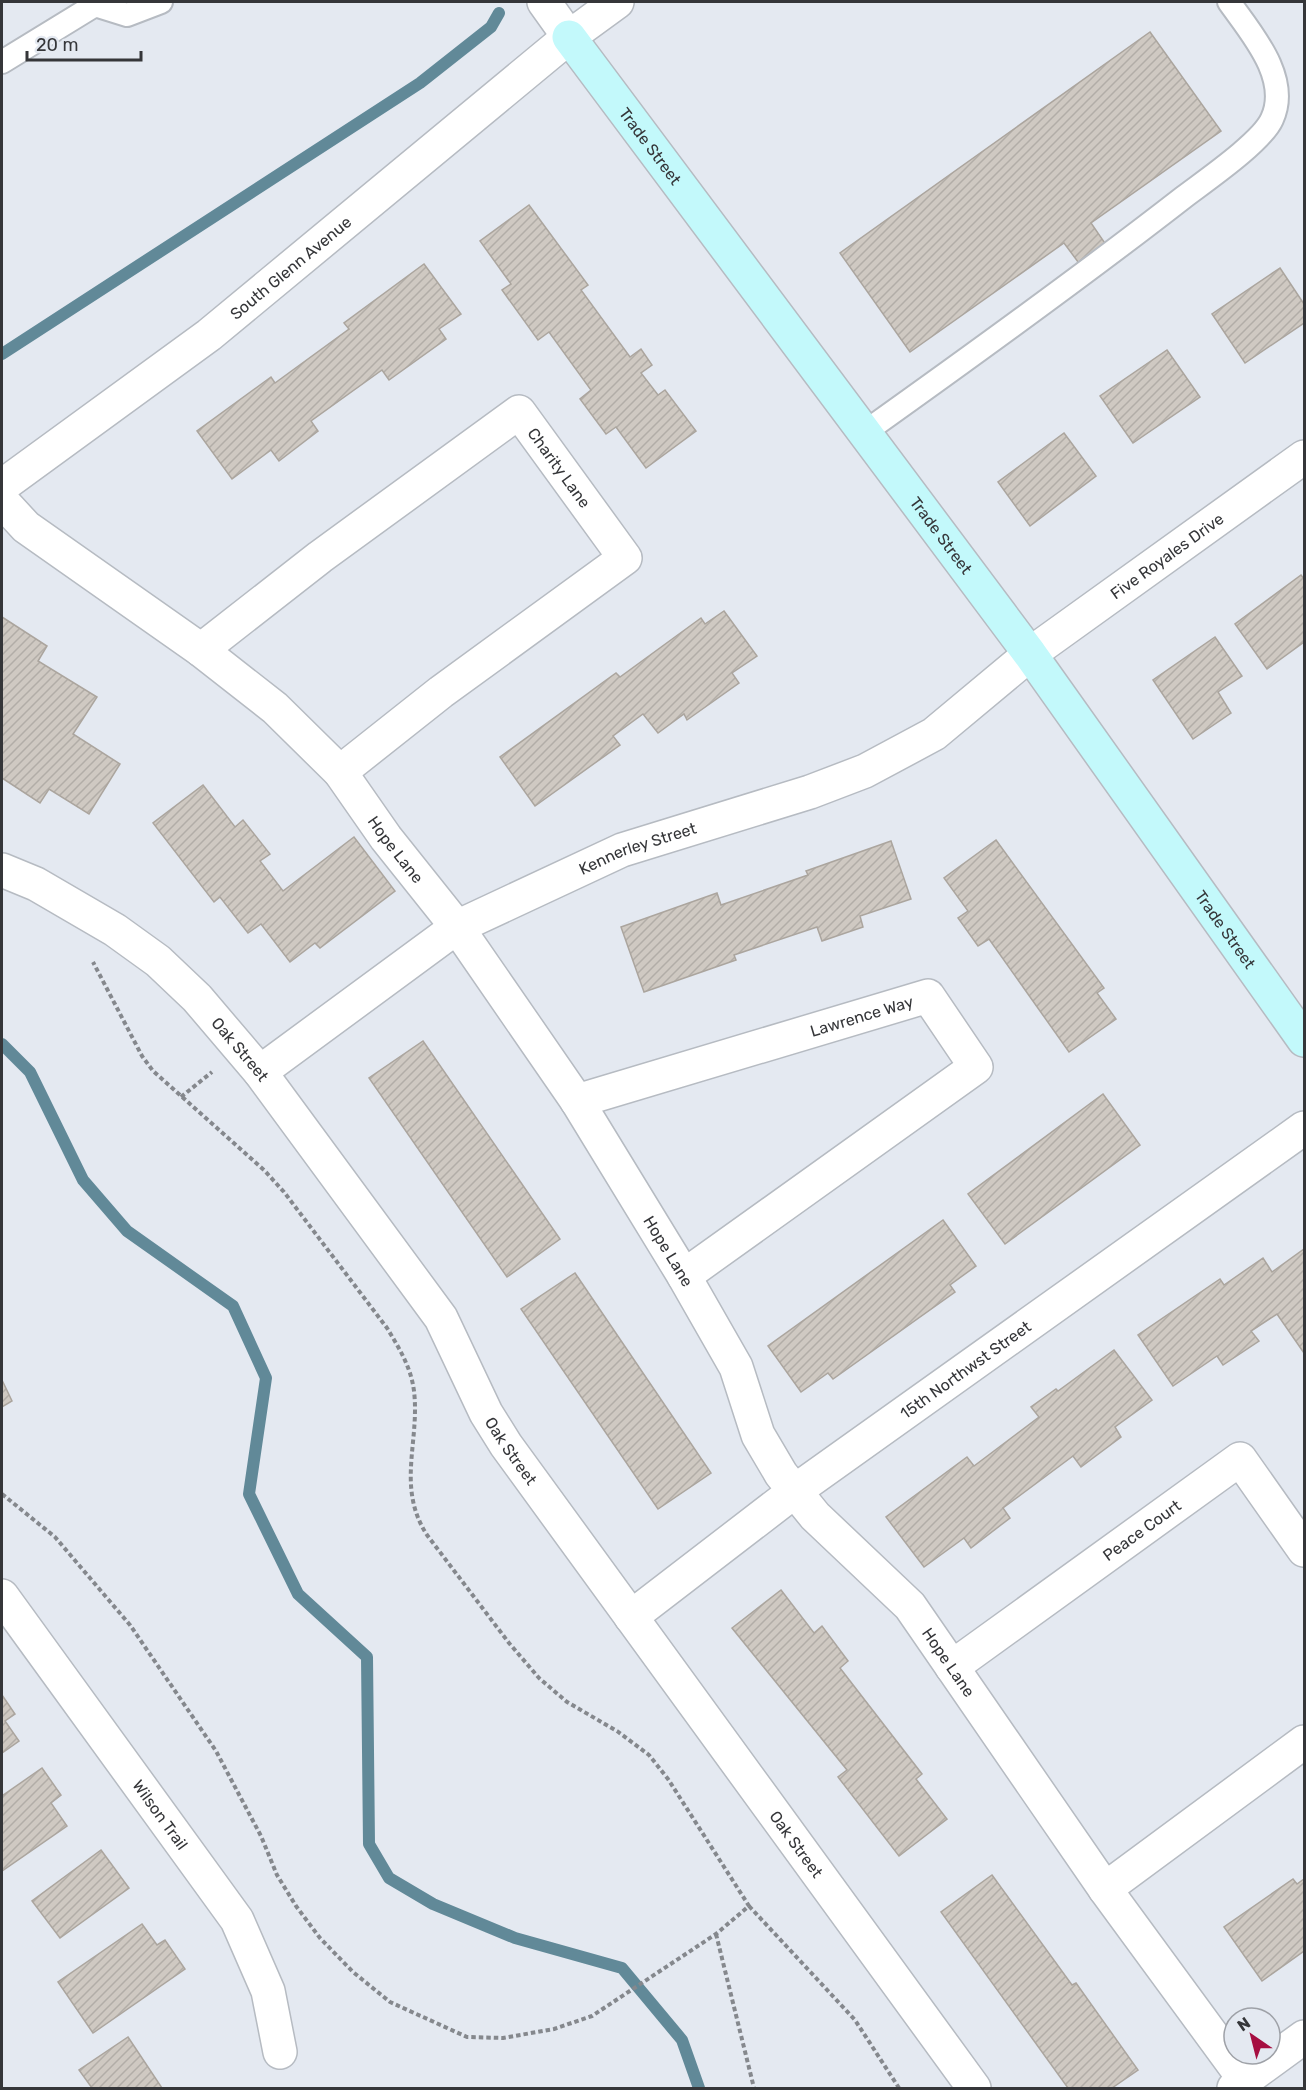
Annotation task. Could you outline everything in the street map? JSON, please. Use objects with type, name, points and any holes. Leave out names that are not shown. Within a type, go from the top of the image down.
[{"type":"street","points":[[544,2],[569,37]]},
{"type":"street","name":"South Glenn Avenue","points":[[2,486],[209,335],[569,37],[617,2]]},
{"type":"street","name":"Trade Street","points":[[569,37],[1030,654],[1305,1040]]},
{"type":"street","name":"Charity Lane","points":[[201,650],[320,557],[519,412],[625,558],[441,692],[340,772]]},
{"type":"street","name":"Five Royales Drive","points":[[1030,654],[1305,457]]},
{"type":"street","name":"Hope Lane","points":[[2,501],[26,527],[201,650],[275,708],[340,772],[386,838],[457,927],[577,1101],[684,1276],[736,1367],[758,1435],[781,1474],[815,1516],[910,1606],[1240,2084]]},
{"type":"street","name":"Kennerley Street","points":[[260,1072],[457,927],[622,850],[810,792],[865,771],[934,734],[1030,654]]},
{"type":"street","name":"Oak Street","points":[[2,870],[36,884],[116,930],[158,961],[197,998],[260,1072],[441,1318],[486,1413],[506,1445],[974,2088]]},
{"type":"street","name":"Lawrence Way","points":[[577,1101],[928,996],[976,1067],[684,1276]]},
{"type":"street","name":"15th Northwst Street","points":[[631,1617],[795,1491],[1305,1128]]},
{"type":"street","name":"Peace Court","points":[[952,1667],[1240,1459],[1305,1550]]},
{"type":"street","name":"Wilson Trail","points":[[2,1596],[237,1920],[268,1991],[280,2052]]},
{"type":"street","points":[[1105,1889],[1305,1742]]},
{"type":"street","points":[[1240,2084],[1305,2037]]},
{"type":"lane","points":[[2,62],[93,3],[127,15],[161,2]]},
{"type":"lane","points":[[865,432],[1089,271],[1243,152],[1272,120],[1278,88],[1260,46],[1229,2]]},
{"type":"path","points":[[91,960],[142,1056],[153,1071],[264,1170],[284,1192],[387,1328],[400,1350],[410,1368],[414,1390],[411,1496],[417,1519],[433,1543],[508,1643],[539,1678],[567,1702],[617,1731],[649,1755],[668,1779],[749,1906],[855,2020],[899,2088]]},
{"type":"path","points":[[2,1494],[55,1537],[130,1625],[216,1751],[256,1827],[277,1875],[296,1906],[320,1938],[353,1971],[390,2002],[467,2037],[503,2038],[554,2029],[592,2016],[716,1934],[749,1906]]},
{"type":"path","points":[[716,1934],[754,2088]]},
{"type":"building","points":[[1150,32],[1221,131],[1091,223],[1111,252],[1084,270],[1064,243],[910,352],[840,253]]},
{"type":"building","points":[[529,205],[588,285],[581,290],[630,357],[641,349],[652,365],[641,373],[658,395],[665,390],[696,431],[646,468],[616,427],[606,434],[580,399],[591,390],[549,332],[538,340],[502,290],[511,284],[480,241]]},
{"type":"building","points":[[424,264],[461,314],[439,329],[446,339],[389,380],[382,370],[311,421],[318,431],[279,461],[271,450],[232,479],[197,431],[271,377],[275,383],[349,329],[344,323]]},
{"type":"building","points":[[1280,268],[1304,304],[1304,323],[1245,363],[1212,314]]},
{"type":"building","points":[[1167,350],[1200,397],[1133,443],[1100,396]]},
{"type":"building","points":[[1064,433],[1096,476],[1030,526],[998,482]]},
{"type":"building","points":[[1301,575],[1304,579],[1304,642],[1267,669],[1235,624]]},
{"type":"building","points":[[724,611],[757,656],[732,673],[739,683],[687,720],[684,714],[658,733],[643,714],[613,736],[620,745],[535,806],[500,757],[616,673],[620,677],[701,618],[705,624]]},
{"type":"building","points":[[2,617],[47,646],[38,661],[97,697],[73,734],[120,764],[89,814],[49,789],[40,803],[2,778]]},
{"type":"building","points":[[1215,637],[1242,676],[1218,692],[1231,713],[1193,739],[1153,680]]},
{"type":"building","points":[[203,785],[235,827],[243,820],[270,854],[260,861],[283,891],[354,837],[395,891],[320,948],[315,943],[290,962],[261,924],[248,933],[220,897],[214,902],[153,823]]},
{"type":"building","points":[[996,840],[1104,988],[1097,993],[1116,1019],[1069,1052],[989,939],[978,946],[958,918],[968,911],[944,878]]},
{"type":"building","points":[[891,841],[911,899],[860,916],[863,927],[822,941],[817,927],[734,955],[736,960],[644,992],[621,927],[717,893],[721,905],[808,875],[806,871]]},
{"type":"building","points":[[423,1041],[560,1239],[507,1277],[369,1078]]},
{"type":"building","points":[[1103,1094],[1140,1145],[1005,1244],[968,1194]]},
{"type":"building","points":[[943,1220],[976,1266],[950,1285],[955,1292],[833,1379],[828,1373],[801,1392],[768,1346]]},
{"type":"building","points":[[1304,1249],[1304,1353],[1277,1314],[1251,1331],[1259,1341],[1223,1365],[1217,1356],[1173,1386],[1138,1335],[1220,1279],[1224,1285],[1263,1258],[1272,1272]]},
{"type":"building","points":[[575,1273],[711,1473],[658,1509],[521,1309]]},
{"type":"building","points":[[1114,1350],[1152,1400],[1115,1427],[1121,1437],[1081,1467],[1073,1456],[1003,1508],[1010,1518],[971,1548],[964,1538],[924,1567],[886,1517],[967,1457],[974,1466],[1039,1417],[1031,1407],[1056,1389],[1058,1391]]},
{"type":"building","points":[[2,1380],[12,1401],[2,1407]]},
{"type":"building","points":[[781,1590],[814,1633],[822,1626],[848,1661],[840,1668],[922,1774],[916,1779],[947,1819],[899,1856],[838,1777],[847,1770],[732,1628]]},
{"type":"building","points":[[2,1695],[15,1714],[5,1721],[19,1741],[2,1753]]},
{"type":"building","points":[[42,1768],[61,1795],[51,1803],[67,1826],[2,1871],[2,1796]]},
{"type":"building","points":[[101,1850],[129,1888],[60,1938],[32,1901]]},
{"type":"building","points":[[992,1875],[1072,1985],[1076,1983],[1138,2070],[1112,2088],[1068,2088],[941,1912]]},
{"type":"building","points":[[1293,1879],[1297,1884],[1304,1879],[1304,1951],[1262,1981],[1224,1927]]},
{"type":"building","points":[[142,1924],[157,1945],[165,1940],[185,1969],[93,2033],[58,1982]]},
{"type":"building","points":[[128,2037],[162,2088],[92,2088],[79,2070]]},
{"type":"waterway","points":[[2,354],[420,83],[491,27],[499,13]]},
{"type":"waterway","points":[[2,1044],[30,1072],[83,1180],[127,1231],[233,1306],[266,1378],[249,1494],[298,1594],[367,1657],[369,1844],[389,1878],[433,1904],[515,1938],[622,1968],[682,2040],[699,2088]]}]
